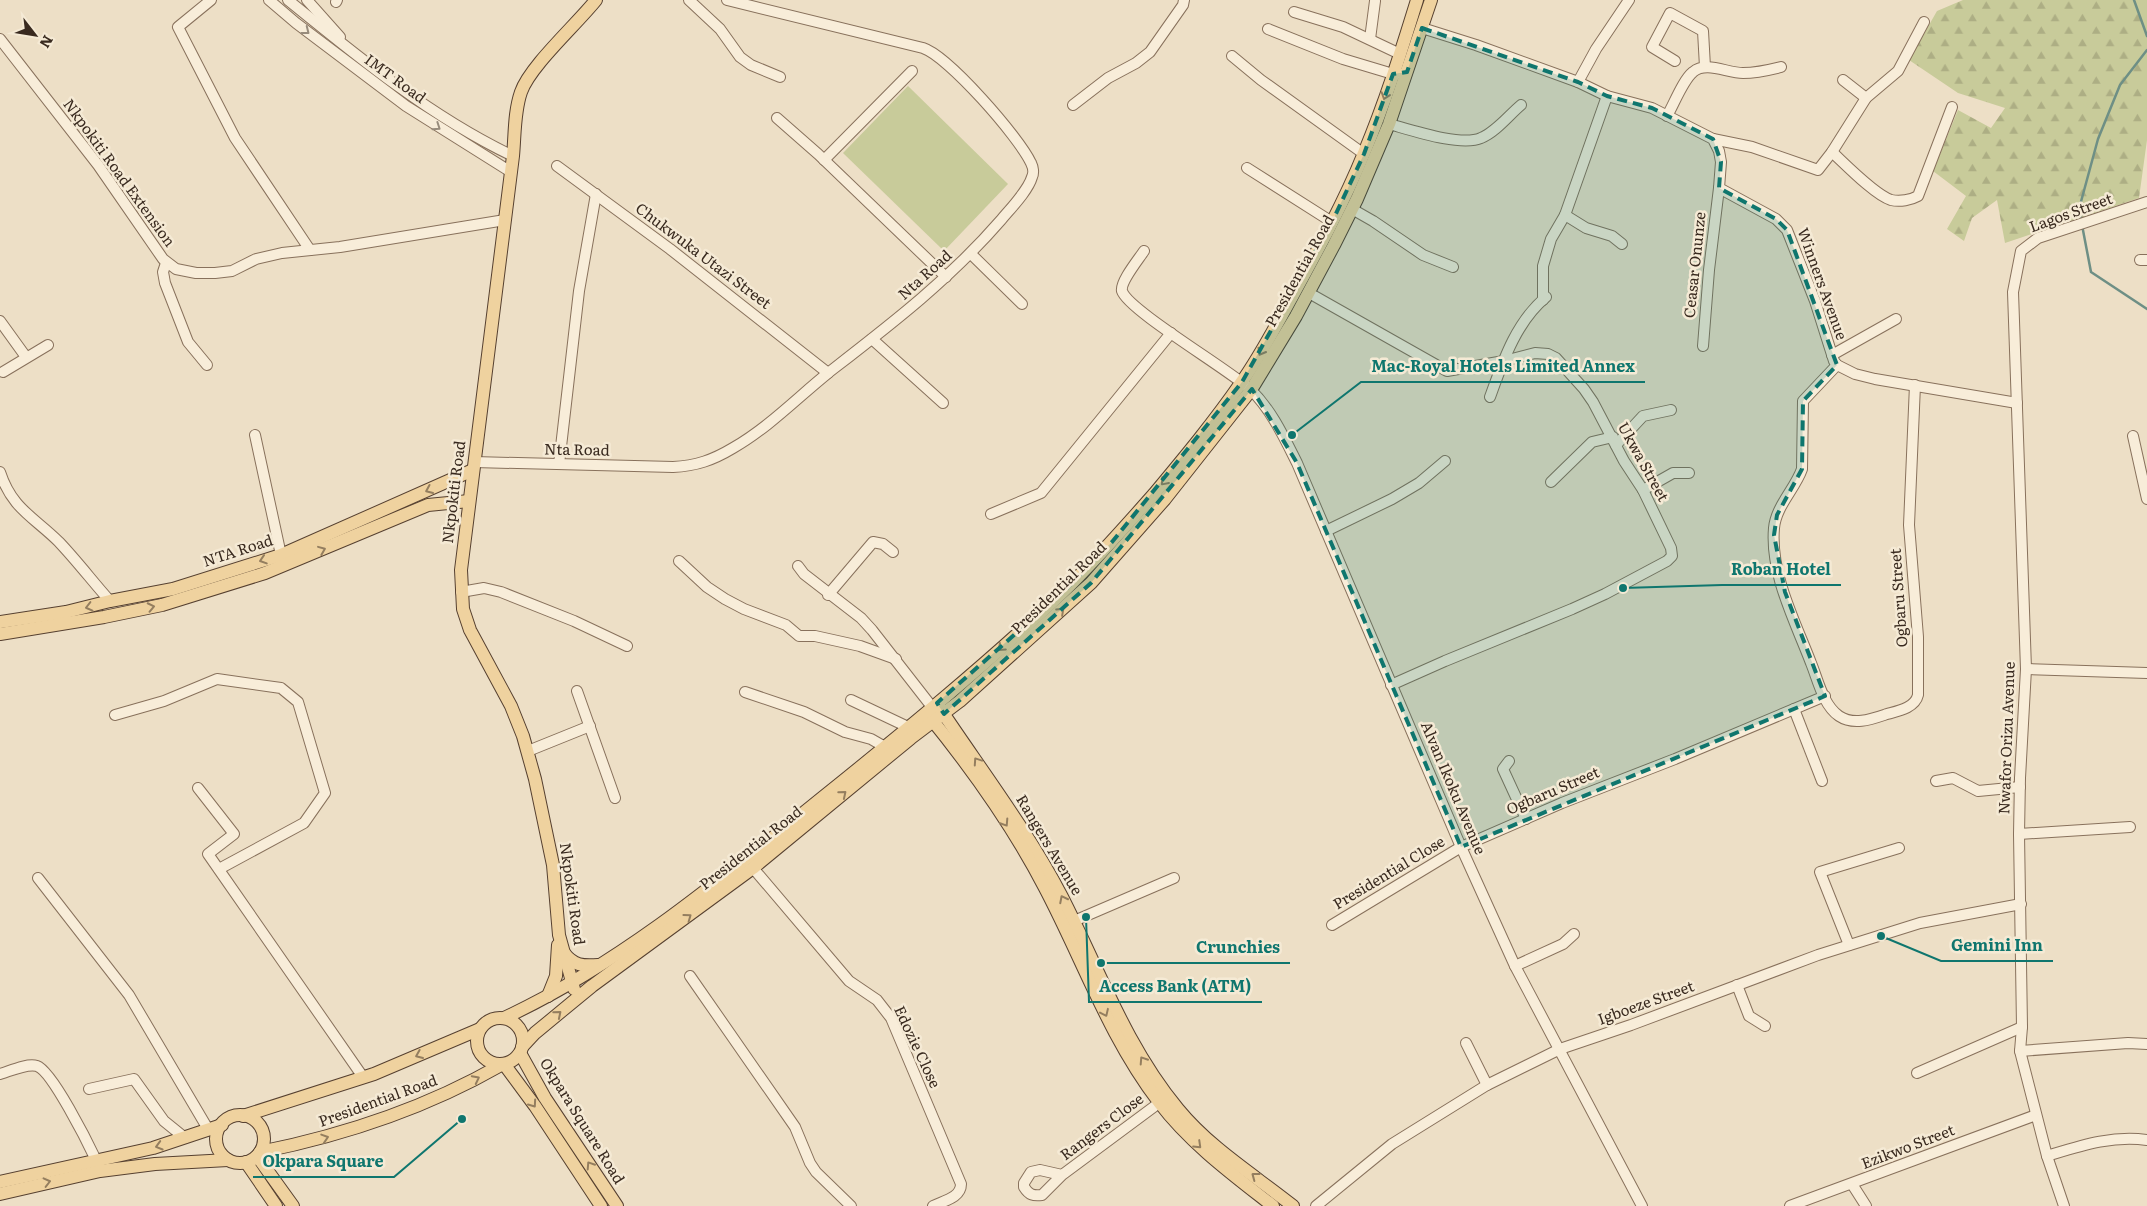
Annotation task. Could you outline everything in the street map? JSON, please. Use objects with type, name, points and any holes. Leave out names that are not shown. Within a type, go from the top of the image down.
[{"type":"main road","name":"Nkpokiti Road","points":[[578,998],[571,984],[559,935],[550,848],[528,752],[511,706],[470,630],[461,592],[461,570],[513,156],[516,111],[520,92],[525,83],[596,0]]},
{"type":"main road","name":"Presidential Road","points":[[504,1018],[571,984],[678,910],[820,806],[935,711],[1064,591],[1112,542],[1246,386],[1352,209],[1376,139],[1393,74],[1417,0]]},
{"type":"main road","name":"Presidential Road","points":[[935,711],[960,701],[1091,583],[1165,500],[1246,386],[1309,292],[1312,274],[1332,222],[1364,154],[1389,124],[1431,0]]},
{"type":"main road","name":"NTA Road","points":[[0,622],[66,612],[110,601],[173,589],[281,555],[474,466]]},
{"type":"main road","name":"NTA Road","points":[[0,634],[104,617],[162,605],[265,573],[428,505],[469,501]]},
{"type":"main road","points":[[953,736],[952,717],[960,701]]},
{"type":"main road","points":[[935,711],[953,736]]},
{"type":"main road","points":[[909,732],[926,731],[953,736]]},
{"type":"main road","name":"Presidential Road","points":[[521,1050],[535,1033],[578,998],[753,868],[885,747],[909,732]]},
{"type":"main road","name":"Rangers Avenue","points":[[953,736],[1038,852],[1074,921],[1119,1017],[1137,1051],[1162,1088],[1188,1120],[1208,1139],[1293,1206]]},
{"type":"main road","name":"Rangers Avenue","points":[[953,736],[1031,862],[1113,1031],[1133,1067],[1159,1103],[1179,1126],[1216,1161],[1273,1206]]},
{"type":"main road","points":[[548,996],[556,976],[559,935]]},
{"type":"main road","points":[[564,953],[569,960],[578,965],[598,965]]},
{"type":"main road","points":[[504,1018],[517,1025],[523,1039],[521,1050],[513,1060],[502,1064],[488,1062],[480,1053],[476,1041],[480,1029],[490,1020],[504,1018]]},
{"type":"main road","name":"Presidential Road","points":[[243,1116],[363,1077],[480,1029]]},
{"type":"main road","name":"Okpara Square Road","points":[[521,1050],[545,1098],[617,1206]]},
{"type":"main road","name":"Presidential Road","points":[[259,1154],[314,1141],[397,1115],[448,1093],[502,1064]]},
{"type":"main road","name":"Okpara Square Road","points":[[502,1064],[535,1106],[601,1206]]},
{"type":"main road","points":[[0,1182],[153,1148],[222,1125],[233,1117],[243,1116],[257,1122],[262,1129],[264,1137],[259,1154],[246,1162],[237,1163],[228,1160],[223,1156],[217,1144],[218,1131],[222,1125]]},
{"type":"main road","points":[[182,1139],[183,1162]]},
{"type":"main road","points":[[259,1154],[293,1206]]},
{"type":"main road","points":[[0,1194],[100,1171],[183,1162],[228,1160]]},
{"type":"main road","points":[[246,1162],[276,1206]]},
{"type":"street","points":[[211,0],[178,27],[235,138],[310,250]]},
{"type":"street","name":"IMT Road","points":[[269,0],[296,23],[406,106],[511,172]]},
{"type":"street","name":"IMT Road","points":[[288,0],[386,77],[459,128],[513,156]]},
{"type":"street","points":[[307,0],[352,51]]},
{"type":"street","points":[[689,0],[720,29],[740,57],[751,65],[780,77]]},
{"type":"street","name":"Nta Road","points":[[474,466],[559,464],[673,467],[692,466],[707,462],[734,447],[913,307],[971,254],[1015,203],[1032,178],[1031,162],[1003,124],[978,94],[928,50],[727,0]]},
{"type":"street","points":[[1073,105],[1108,78],[1136,63],[1150,52],[1183,6],[1184,0]]},
{"type":"street","points":[[1578,82],[1596,48],[1629,0]]},
{"type":"street","points":[[1370,39],[1375,1]]},
{"type":"street","points":[[1294,12],[1343,27],[1400,54]]},
{"type":"street","points":[[1675,61],[1652,47],[1670,13],[1703,31],[1705,67]]},
{"type":"street","points":[[1422,28],[1476,45],[1578,82],[1607,96],[1652,108],[1713,139],[1752,147],[1818,170],[1832,152],[1866,98],[1898,70],[1924,22]]},
{"type":"street","points":[[1268,29],[1342,59],[1393,74],[1407,72]]},
{"type":"street","name":"Nkpokiti Road Extension","points":[[0,40],[98,165],[166,263],[176,269],[196,273],[232,271],[259,258],[505,220]]},
{"type":"street","points":[[1232,56],[1261,80],[1364,154]]},
{"type":"street","points":[[1667,116],[1694,71],[1705,67],[1741,73],[1761,72],[1782,66]]},
{"type":"street","points":[[824,160],[912,70]]},
{"type":"street","points":[[1842,80],[1866,98]]},
{"type":"street","points":[[1490,397],[1504,361],[1523,323],[1544,298],[1543,266],[1551,239],[1565,214],[1607,96]]},
{"type":"street","points":[[1389,124],[1449,139],[1466,141],[1482,138],[1521,105]]},
{"type":"street","points":[[1832,152],[1889,199],[1912,200],[1918,196],[1952,106]]},
{"type":"street","points":[[777,118],[824,160],[946,277]]},
{"type":"street","points":[[1713,139],[1719,151],[1721,162],[1719,188]]},
{"type":"street","name":"Chukwuka Utazi Street","points":[[557,166],[742,304],[828,373]]},
{"type":"street","points":[[1247,168],[1332,222]]},
{"type":"street","name":"Ceasar Onunze","points":[[1703,346],[1709,270],[1719,188]]},
{"type":"street","name":"Winners Avenue","points":[[1719,188],[1776,219],[1787,230],[1815,301],[1835,360]]},
{"type":"street","points":[[559,464],[579,291],[596,194]]},
{"type":"street","name":"Lagos Street","points":[[2017,265],[2021,251],[2038,238],[2147,202]]},
{"type":"street","points":[[1352,209],[1423,254],[1452,267]]},
{"type":"street","points":[[1565,214],[1586,228],[1612,236],[1622,244]]},
{"type":"street","name":"Alvan Ikoku Avenue","points":[[1144,251],[1123,282],[1122,290],[1130,302],[1246,386],[1269,412],[1286,440],[1461,847],[1515,966],[1642,1206]]},
{"type":"street","points":[[971,254],[1022,304]]},
{"type":"street","points":[[166,263],[163,272],[165,283],[188,342],[208,365]]},
{"type":"street","name":"Nwafor Orizu Avenue","points":[[2017,265],[2013,292],[2026,669],[2019,834],[2022,1027],[2020,1051],[2047,1156],[2064,1206]]},
{"type":"street","name":"Ukwa Street","points":[[1309,292],[1387,336],[1408,351],[1446,371],[1504,361],[1535,352],[1548,354],[1556,358],[1584,389],[1643,490],[1671,548],[1672,556],[1667,561],[1572,609],[1391,685]]},
{"type":"street","name":"Ogbaru Street","points":[[1896,319],[1835,360],[1803,401],[1802,470],[1777,515],[1774,535],[1774,551],[1794,620],[1829,707],[1846,720],[1867,720],[1909,706],[1917,700],[1918,637],[1909,525],[1915,385]]},
{"type":"street","points":[[0,321],[26,357]]},
{"type":"street","points":[[991,514],[1041,493],[1171,332]]},
{"type":"street","points":[[872,338],[943,402]]},
{"type":"street","points":[[3,372],[48,345]]},
{"type":"street","points":[[1835,360],[1855,374],[2017,403]]},
{"type":"street","points":[[1550,482],[1592,442],[1614,441],[1643,416],[1672,410]]},
{"type":"street","points":[[254,435],[281,555]]},
{"type":"street","points":[[2133,436],[2147,499]]},
{"type":"street","points":[[1326,531],[1392,499],[1419,483],[1445,462]]},
{"type":"street","points":[[0,472],[5,488],[26,515],[58,542],[110,601]]},
{"type":"street","points":[[1643,490],[1672,473],[1688,473]]},
{"type":"street","points":[[828,595],[872,542],[883,544],[893,552]]},
{"type":"street","points":[[679,561],[707,587],[725,599],[744,609],[786,625],[799,636],[815,636],[860,646],[896,660]]},
{"type":"street","points":[[801,570],[828,595],[861,618],[935,711]]},
{"type":"street","points":[[461,592],[484,588],[501,592],[574,621],[627,646]]},
{"type":"street","points":[[2026,669],[2147,672]]},
{"type":"street","points":[[115,715],[164,701],[217,679],[281,688],[298,702],[325,793],[304,822],[219,868]]},
{"type":"street","points":[[577,691],[615,798]]},
{"type":"street","points":[[745,692],[804,712],[845,732],[871,739],[885,747]]},
{"type":"street","name":"Ogbaru Street","points":[[1461,847],[1825,696]]},
{"type":"street","points":[[850,700],[909,732]]},
{"type":"street","points":[[1794,709],[1822,781]]},
{"type":"street","points":[[528,752],[590,726]]},
{"type":"street","points":[[1510,761],[1503,769],[1526,819]]},
{"type":"street","points":[[1936,781],[1953,778],[1978,791],[2020,787]]},
{"type":"street","points":[[198,788],[234,834],[208,854],[363,1077]]},
{"type":"street","points":[[2019,834],[2130,827]]},
{"type":"street","name":"Presidential Close","points":[[1332,925],[1461,847]]},
{"type":"street","points":[[1849,945],[1820,872],[1899,848]]},
{"type":"street","name":"Edozie Close","points":[[753,868],[849,981],[877,1000],[890,1018],[961,1184],[958,1194],[933,1206]]},
{"type":"street","points":[[38,878],[129,995],[208,1129]]},
{"type":"street","points":[[1074,921],[1174,878]]},
{"type":"street","name":"Igboeze Street","points":[[1316,1206],[1392,1144],[1486,1085],[1560,1049],[1849,945],[1920,923],[2021,904]]},
{"type":"street","points":[[1515,966],[1564,944],[1574,934]]},
{"type":"street","points":[[690,976],[795,1128],[816,1172],[851,1206]]},
{"type":"street","points":[[1737,986],[1749,1016],[1765,1026]]},
{"type":"street","points":[[1917,1073],[2022,1027]]},
{"type":"street","points":[[1466,1043],[1486,1085]]},
{"type":"street","points":[[2020,1051],[2128,1043],[2147,1044]]},
{"type":"street","points":[[0,1074],[34,1065],[42,1068],[66,1105],[96,1160]]},
{"type":"street","points":[[89,1089],[134,1079],[164,1121],[182,1139]]},
{"type":"street","name":"Rangers Close","points":[[1062,1175],[1159,1103]]},
{"type":"street","name":"Ezikwo Street","points":[[1790,1206],[2036,1115]]},
{"type":"street","points":[[2047,1156],[2103,1140],[2131,1138],[2147,1140]]},
{"type":"street","points":[[1852,1184],[1866,1206]]},
{"type":"highlighted area","points":[[1422,28],[1578,82],[1607,96],[1652,108],[1713,139],[1721,162],[1719,188],[1776,219],[1787,230],[1837,365],[1803,401],[1802,469],[1777,515],[1774,535],[1785,592],[1825,696],[1461,847],[1297,463],[1252,389],[1091,583],[944,714],[937,703],[1064,591],[1112,542],[1242,382],[1332,222],[1364,154],[1393,74],[1407,72]]},
{"type":"green space","points":[[1963,0],[2147,0],[2147,140],[2139,198],[2005,243],[1997,200],[1972,218],[1964,241],[1947,229],[1966,196],[1933,171],[1958,110],[1991,128],[2005,108],[1958,93],[1909,60],[1937,11]]},
{"type":"green space","points":[[908,86],[1008,184],[944,251],[843,153]]},
{"type":"waterway","points":[[2134,0],[2147,36]]},
{"type":"waterway","points":[[2081,220],[2079,209],[2098,139],[2120,85],[2147,50]]},
{"type":"waterway","points":[[2082,225],[2091,272],[2147,309]]},
{"type":"place","name":"Mac-Royal Hotels Limited Annex","points":[[1292,435]]},
{"type":"place","name":"Roban Hotel","points":[[1623,588]]},
{"type":"place","name":"Access Bank (ATM)","points":[[1086,917]]},
{"type":"place","name":"Gemini Inn","points":[[1881,936]]},
{"type":"place","name":"Crunchies","points":[[1101,963]]},
{"type":"place","name":"Okpara Square","points":[[462,1119]]}]
